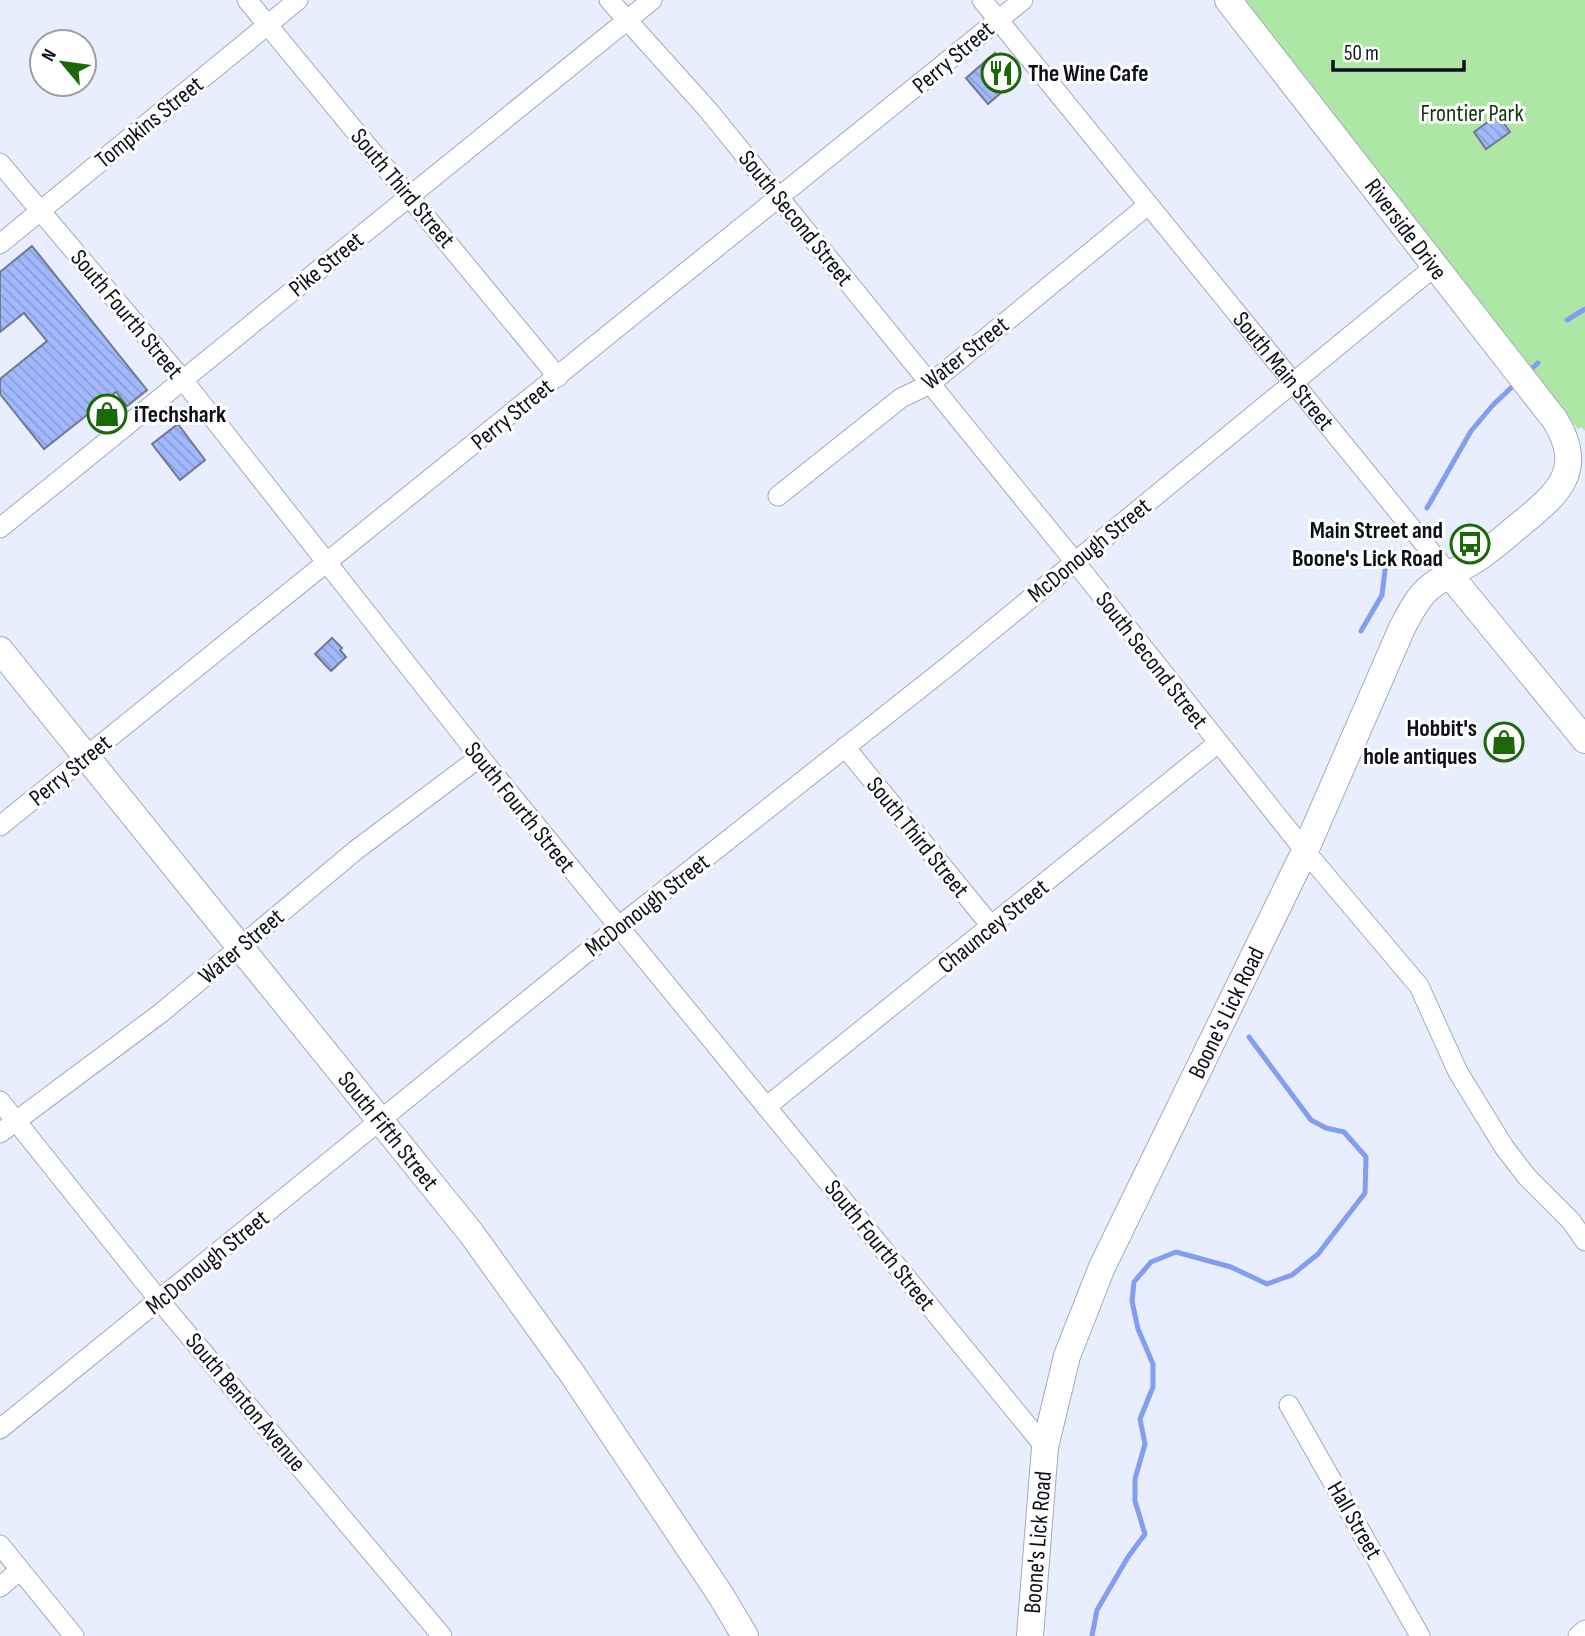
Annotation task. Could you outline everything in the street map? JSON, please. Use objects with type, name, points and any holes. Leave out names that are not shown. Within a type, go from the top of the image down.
[{"type":"street","name":"South Third Street","points":[[247,0],[558,377]]},
{"type":"street","name":"Tompkins Street","points":[[0,244],[298,0]]},
{"type":"street","name":"South Second Street","points":[[609,0],[708,110],[1075,562],[1305,851],[1419,986],[1458,1072],[1504,1147],[1527,1177],[1571,1221],[1585,1241]]},
{"type":"street","name":"Pike Street","points":[[0,528],[652,0]]},
{"type":"street","name":"South Main Street","points":[[982,0],[1585,740]]},
{"type":"street","name":"Perry Street","points":[[0,826],[1023,0]]},
{"type":"street","name":"Riverside Drive","points":[[1228,0],[1549,413],[1567,441],[1577,466]]},
{"type":"street","name":"South Fourth Street","points":[[0,163],[183,380],[480,757],[1045,1447]]},
{"type":"street","name":"Water Street","points":[[778,496],[901,398],[930,384],[1148,205]]},
{"type":"street","name":"McDonough Street","points":[[0,1429],[618,927],[1075,562],[1434,267]]},
{"type":"street","name":"Boone's Lick Road","points":[[1030,1636],[1045,1447],[1068,1356],[1102,1267],[1305,851],[1402,628],[1427,590],[1477,559],[1553,498],[1566,477],[1577,466]]},
{"type":"street","name":"South Fifth Street","points":[[0,650],[471,1233],[551,1344],[714,1585],[745,1636]]},
{"type":"street","name":"Chauncey Street","points":[[766,1107],[992,928],[1218,743]]},
{"type":"street","name":"South Third Street","points":[[845,747],[992,928]]},
{"type":"street","name":"Water Street","points":[[0,1133],[161,1013],[356,850],[480,757]]},
{"type":"street","name":"South Benton Avenue","points":[[0,1101],[159,1300],[442,1636]]},
{"type":"street","name":"Hall Street","points":[[1289,1405],[1420,1636]]},
{"type":"street","points":[[0,1545],[74,1636]]},
{"type":"street","points":[[0,1587],[20,1570]]},
{"type":"street","points":[[1578,1636],[1585,1630]]},
{"type":"green space","name":"Frontier Park","points":[[1242,0],[1585,0],[1585,431],[1582,427],[1578,429]]},
{"type":"building","points":[[995,53],[1017,79],[988,104],[966,78]]},
{"type":"building","points":[[1498,115],[1510,132],[1486,149],[1474,132]]},
{"type":"building","points":[[32,246],[147,390],[127,406],[116,392],[44,449],[0,394],[0,379],[47,341],[24,313],[0,332],[0,272]]},
{"type":"building","points":[[178,424],[205,460],[180,480],[152,444]]},
{"type":"building","points":[[332,638],[342,648],[340,650],[346,657],[331,671],[315,654]]},
{"type":"waterway","points":[[1567,320],[1585,309]]},
{"type":"waterway","points":[[1528,372],[1538,363]]},
{"type":"waterway","points":[[1427,508],[1471,431],[1516,383]]},
{"type":"waterway","points":[[1361,631],[1382,595],[1385,570],[1392,551]]},
{"type":"waterway","points":[[1092,1636],[1097,1610],[1145,1534],[1135,1501],[1135,1479],[1145,1444],[1140,1419],[1153,1387],[1153,1364],[1138,1329],[1132,1301],[1134,1282],[1151,1262],[1176,1252],[1231,1267],[1267,1284],[1292,1275],[1318,1254],[1365,1193],[1366,1157],[1344,1132],[1326,1128],[1311,1120],[1249,1037]]},
{"type":"place","name":"The Wine Cafe","points":[[1001,73]]},
{"type":"place","name":"iTechshark","points":[[107,414]]},
{"type":"place","name":"Main Street and Boone's Lick Road","points":[[1470,544]]},
{"type":"place","name":"Hobbit's hole antiques","points":[[1504,742]]}]
